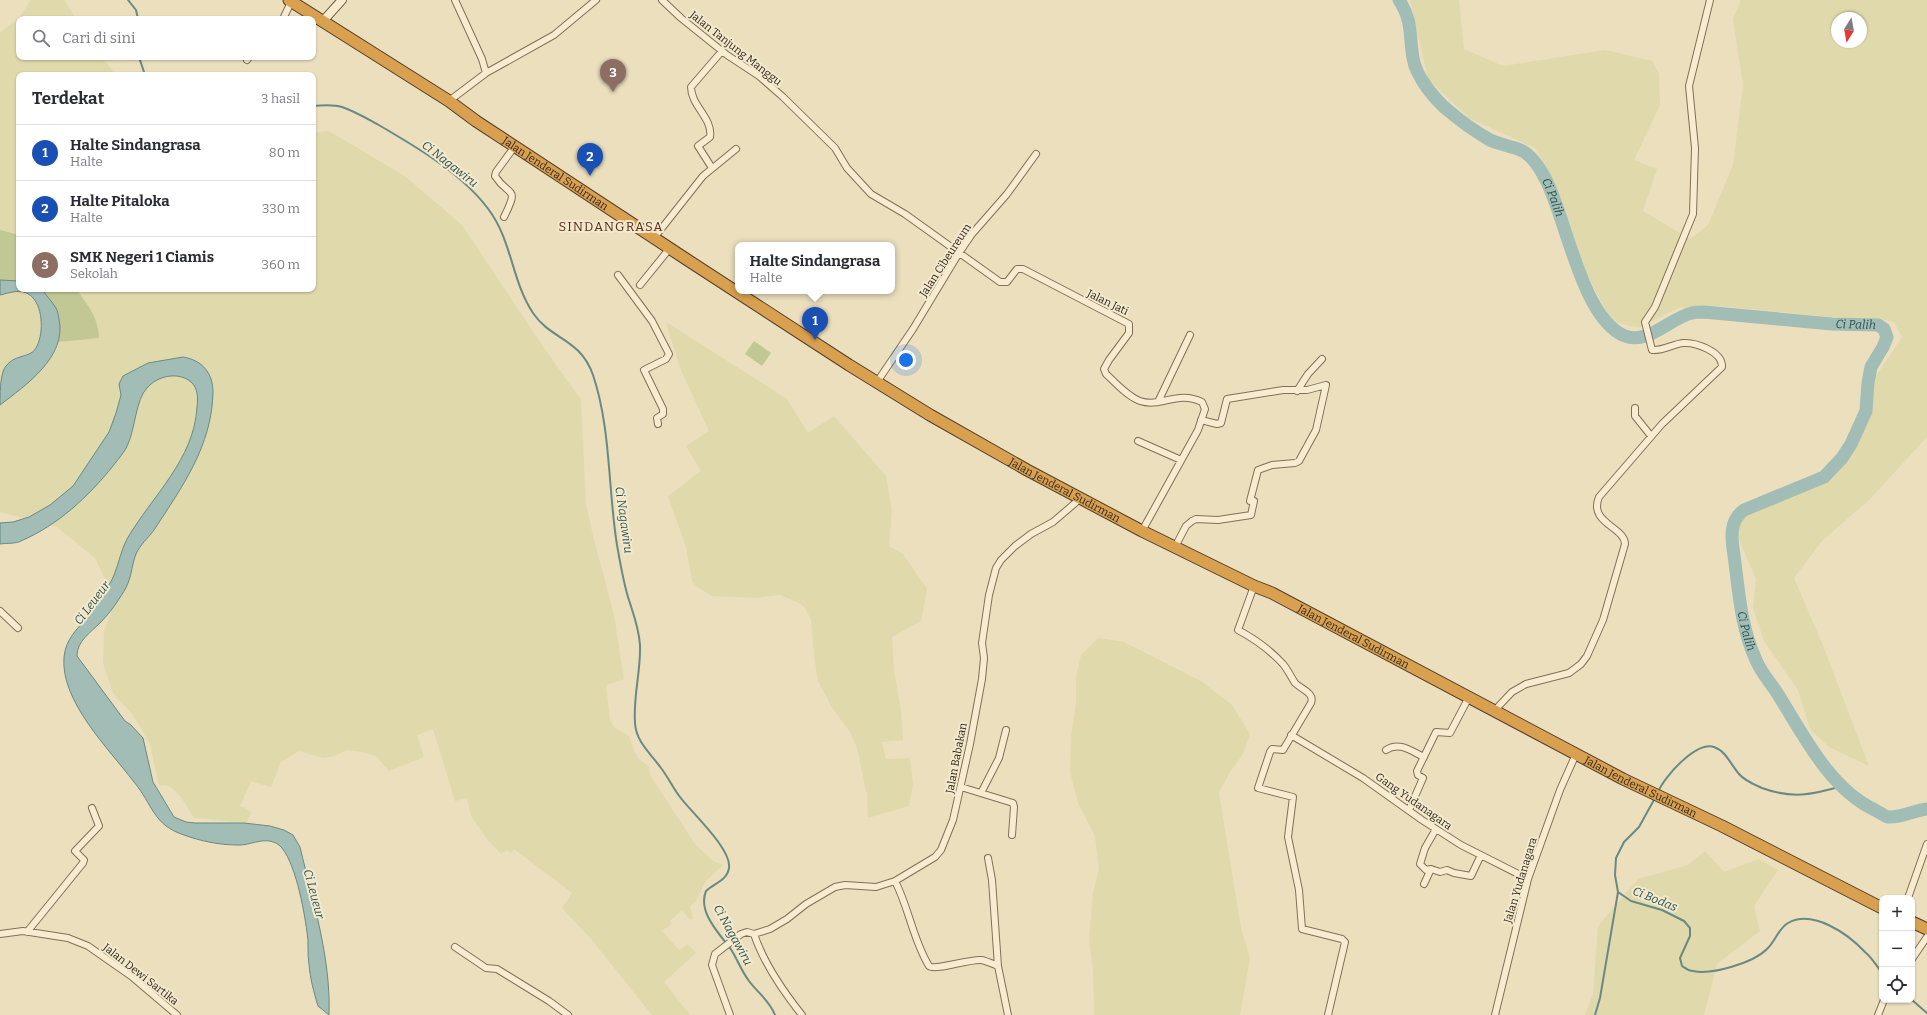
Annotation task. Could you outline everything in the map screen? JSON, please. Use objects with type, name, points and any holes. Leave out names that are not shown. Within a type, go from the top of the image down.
[{"type":"highway","name":"Jalan Jenderal Sudirman","points":[[290,1],[316,16]]},
{"type":"highway","name":"Jalan Jenderal Sudirman","points":[[316,16],[449,101],[654,238],[735,290]]},
{"type":"highway","name":"Jalan Jenderal Sudirman","points":[[741,294],[877,382],[968,437],[1142,531],[1254,586],[1272,593],[1576,754],[1664,799],[1722,826],[1879,906]]},
{"type":"highway","points":[[1915,923],[1927,929]]},
{"type":"street","points":[[324,21],[342,0]]},
{"type":"street","points":[[456,0],[482,59],[486,74]]},
{"type":"street","points":[[449,101],[486,74],[554,35],[596,0]]},
{"type":"street","name":"Jalan Tanjung Manggu","points":[[662,0],[681,18],[722,51],[759,76],[782,97],[835,148],[847,168],[871,194],[905,214],[959,252]]},
{"type":"street","points":[[1494,710],[1512,692],[1526,684],[1569,673],[1581,664],[1587,656],[1603,620],[1625,544],[1625,539],[1622,534],[1604,522],[1597,502],[1599,497],[1651,436],[1722,367],[1720,358],[1704,347],[1684,343],[1654,350],[1652,349],[1645,322],[1655,307],[1693,214],[1695,148],[1689,86],[1710,0]]},
{"type":"street","points":[[284,16],[290,1]]},
{"type":"street","points":[[712,168],[698,146],[710,137],[710,131],[708,123],[692,96],[691,87],[722,51]]},
{"type":"street","points":[[504,217],[512,199],[512,194],[496,176],[496,172],[515,146]]},
{"type":"street","points":[[654,238],[703,176],[736,149]]},
{"type":"street","name":"Jalan Cibeureum","points":[[877,382],[913,329],[959,252],[972,234],[1007,194],[1036,154]]},
{"type":"street","points":[[640,285],[670,248]]},
{"type":"street","name":"Jalan Jati","points":[[959,252],[1000,282],[1006,282],[1017,269],[1023,269],[1129,324],[1129,333],[1105,366],[1105,371],[1131,396],[1144,402],[1158,402],[1180,397],[1197,399],[1202,402],[1204,406],[1201,420],[1142,531]]},
{"type":"street","points":[[618,274],[652,321],[669,354],[666,359],[644,370]]},
{"type":"street","points":[[1158,402],[1190,334]]},
{"type":"street","points":[[1297,391],[1308,374],[1322,359]]},
{"type":"street","points":[[640,364],[663,409],[663,414],[657,418],[658,424]]},
{"type":"street","points":[[1175,547],[1186,526],[1196,519],[1218,520],[1251,515],[1254,501],[1250,501],[1258,470],[1272,465],[1295,463],[1299,461],[1316,430],[1326,385],[1297,391],[1283,390],[1248,394],[1239,398],[1229,398],[1227,399],[1221,423],[1217,424],[1201,420]]},
{"type":"street","points":[[1635,408],[1635,416],[1651,436]]},
{"type":"street","points":[[1138,441],[1181,460]]},
{"type":"street","name":"Jalan Babakan","points":[[730,1015],[712,966],[713,958],[731,941],[744,933],[754,934],[770,928],[787,919],[806,904],[835,887],[844,885],[876,887],[895,881],[935,857],[942,850],[950,830],[961,787],[982,679],[984,658],[982,643],[989,595],[996,568],[1001,560],[1020,542],[1053,522],[1081,498]]},
{"type":"street","points":[[1254,586],[1238,630],[1258,642],[1277,657],[1297,685],[1310,694],[1312,698],[1311,703],[1283,750],[1272,749],[1270,752],[1258,788],[1293,797],[1288,837],[1299,890],[1302,929],[1344,940],[1328,1015]]},
{"type":"street","points":[[0,610],[18,628]]},
{"type":"street","points":[[1409,810],[1423,778],[1418,775],[1417,771],[1436,732],[1450,734],[1470,697]]},
{"type":"street","points":[[981,792],[999,758],[1006,730]]},
{"type":"street","name":"Gang Yudanagara","points":[[1291,735],[1363,778],[1436,829],[1528,880]]},
{"type":"street","points":[[1386,750],[1392,746],[1398,746],[1424,757]]},
{"type":"street","name":"Jalan Yudanagara","points":[[1495,1015],[1528,880],[1560,790],[1576,754]]},
{"type":"street","points":[[961,787],[1013,803],[1012,835]]},
{"type":"street","points":[[27,932],[84,863],[84,860],[75,851],[99,826],[92,808]]},
{"type":"street","points":[[1436,829],[1425,848],[1420,864],[1426,870],[1431,869],[1440,872],[1447,870],[1454,873],[1471,876],[1481,855]]},
{"type":"street","points":[[1909,895],[1927,844]]},
{"type":"street","points":[[988,858],[992,880],[998,966],[1008,1015]]},
{"type":"street","points":[[1424,884],[1431,869]]},
{"type":"street","points":[[895,881],[906,906],[913,930],[927,964],[931,968],[973,960],[986,961],[998,966]]},
{"type":"street","name":"Jalan Dewi Sartika","points":[[0,934],[27,932],[68,938],[88,946],[131,976],[177,1015]]},
{"type":"street","points":[[754,934],[758,947],[780,986],[802,1015]]},
{"type":"street","points":[[1915,955],[1927,937]]},
{"type":"street","points":[[455,947],[486,968],[497,969],[549,1001],[568,1015]]},
{"type":"street","points":[[1878,1015],[1883,1003]]},
{"type":"shaded area","points":[[31,0],[64,0],[74,16],[20,16]]},
{"type":"shaded area","points":[[1410,0],[1459,0],[1464,49],[1503,66],[1605,50],[1652,61],[1659,74],[1660,105],[1634,160],[1657,169],[1643,211],[1690,239],[1708,225],[1733,165],[1743,85],[1733,19],[1741,0],[1927,0],[1927,437],[1870,499],[1822,541],[1794,578],[1822,643],[1869,766],[1829,747],[1810,729],[1798,690],[1764,641],[1753,608],[1756,579],[1736,533],[1737,527],[1743,517],[1766,504],[1825,481],[1846,457],[1866,427],[1873,400],[1876,376],[1902,337],[1894,322],[1886,320],[1832,317],[1718,306],[1678,308],[1641,327],[1629,326],[1617,322],[1609,316],[1581,264],[1546,166],[1535,148],[1469,118],[1428,79]]},
{"type":"shaded area","points":[[16,20],[16,60],[104,60],[114,72],[16,72],[16,292],[316,292],[316,133],[329,131],[406,177],[462,225],[542,345],[581,400],[586,504],[614,615],[624,679],[606,685],[610,720],[614,727],[629,736],[638,758],[649,767],[650,775],[695,844],[713,861],[723,865],[706,881],[696,901],[690,906],[693,918],[690,920],[682,910],[670,921],[672,924],[662,931],[679,950],[688,944],[696,953],[664,982],[690,1015],[652,1015],[591,939],[562,908],[572,893],[514,849],[511,853],[507,850],[501,854],[486,838],[471,816],[467,798],[455,801],[433,729],[417,735],[424,757],[389,771],[376,756],[363,752],[347,750],[334,756],[323,758],[299,751],[281,762],[271,787],[251,781],[240,806],[252,812],[246,823],[194,818],[181,797],[172,788],[166,785],[159,786],[150,744],[133,715],[113,693],[103,663],[104,632],[115,600],[95,558],[57,527],[0,512],[0,33]]},
{"type":"shaded area","points":[[666,322],[787,399],[808,433],[834,416],[886,476],[892,511],[889,546],[903,554],[927,589],[921,621],[892,637],[894,671],[901,710],[903,740],[882,742],[886,759],[910,758],[913,784],[909,806],[868,818],[867,795],[857,748],[850,732],[831,706],[818,681],[811,620],[805,608],[799,603],[780,595],[756,598],[712,596],[696,586],[692,581],[686,547],[668,496],[701,471],[686,446],[709,431],[680,368]]},
{"type":"shaded area","points":[[1098,638],[1124,642],[1201,681],[1232,705],[1250,734],[1243,754],[1230,772],[1219,793],[1241,928],[1250,958],[1240,1015],[1094,1015],[1093,971],[1089,939],[1093,893],[1099,869],[1095,836],[1078,803],[1070,772],[1071,737],[1076,703],[1076,677],[1081,655]]},
{"type":"shaded area","points":[[1705,851],[1724,872],[1759,859],[1778,870],[1754,906],[1760,931],[1717,964],[1704,1015],[1585,1015],[1593,994],[1598,926],[1638,879],[1688,865]]},
{"type":"green space","points":[[0,230],[16,234],[16,281],[0,280]]},
{"type":"green space","points":[[44,292],[78,292],[95,318],[99,338],[58,342],[60,325]]},
{"type":"green space","points":[[754,341],[771,353],[762,366],[745,354]]},
{"type":"water","points":[[0,280],[16,281],[16,292],[0,295]]},
{"type":"water","points":[[23,292],[44,292],[57,309],[60,333],[57,346],[51,358],[42,369],[0,405],[1,382],[4,369],[13,360],[31,353],[37,346],[41,334],[41,319],[38,305],[30,295]]},
{"type":"water","points":[[183,357],[201,364],[209,373],[211,379],[213,392],[211,412],[201,448],[185,482],[154,530],[136,554],[129,580],[124,591],[108,614],[88,634],[79,646],[77,656],[125,721],[131,725],[143,738],[153,782],[174,817],[186,822],[195,823],[244,823],[270,826],[284,830],[293,835],[300,847],[320,930],[327,972],[329,1015],[318,1006],[315,996],[310,975],[308,936],[304,911],[294,873],[285,852],[274,842],[263,841],[242,845],[230,845],[203,841],[174,831],[166,826],[154,813],[140,790],[88,724],[70,690],[65,674],[65,650],[70,639],[111,582],[127,539],[170,477],[188,444],[194,426],[197,404],[197,393],[193,384],[180,377],[168,376],[156,380],[151,384],[140,399],[127,447],[93,489],[72,509],[47,527],[19,542],[0,544],[0,523],[13,522],[29,517],[50,505],[73,486],[109,432],[121,395],[119,384],[123,376],[148,363]]},
{"type":"waterway","name":"Ci Nagawiru","points":[[128,0],[136,10],[137,16]]},
{"type":"waterway","name":"Ci Palih","points":[[1399,0],[1409,22],[1415,65],[1418,73],[1432,95],[1450,112],[1474,130],[1490,140],[1523,151],[1531,157],[1538,166],[1553,197],[1586,289],[1597,310],[1610,326],[1625,336],[1634,338],[1642,337],[1651,334],[1684,316],[1704,312],[1832,324],[1878,325],[1884,329],[1887,337],[1871,367],[1866,411],[1851,444],[1842,458],[1824,477],[1744,510],[1738,515],[1735,521],[1732,542],[1744,625],[1751,649],[1758,665],[1808,744],[1831,775],[1845,789],[1859,801],[1885,816],[1893,817],[1927,809]]},
{"type":"waterway","name":"Ci Nagawiru","points":[[140,60],[144,72]]},
{"type":"waterway","name":"Ci Nagawiru","points":[[316,106],[339,106],[360,115],[422,151],[466,184],[489,210],[497,222],[503,235],[520,288],[533,313],[548,329],[573,346],[587,363],[593,375],[603,416],[617,545],[628,597],[636,621],[640,645],[635,713],[636,730],[641,742],[664,771],[677,794],[710,831],[724,851],[728,860],[728,872],[723,879],[706,891],[704,899],[707,915],[732,951],[747,978],[767,1001],[775,1015]]},
{"type":"waterway","name":"Ci Bodas","points":[[1658,792],[1667,778],[1682,762],[1698,749],[1707,747],[1714,747],[1718,749],[1741,776],[1752,784],[1762,788],[1783,794],[1793,795],[1821,792],[1842,786]]},
{"type":"waterway","name":"Ci Bodas","points":[[1655,798],[1639,827],[1624,842],[1616,858],[1615,875],[1618,892],[1631,901],[1662,910],[1684,921],[1690,928],[1690,936],[1680,958],[1682,966],[1690,970],[1701,972],[1732,967],[1761,954],[1767,949],[1788,923],[1798,919],[1808,919],[1819,921],[1840,931],[1858,945],[1879,969]]},
{"type":"waterway","points":[[1595,1015],[1600,998],[1618,892]]},
{"type":"waterway","name":"Ci Bodas","points":[[1915,1003],[1927,1013]]},
{"type":"place","name":"SMK Negeri 1 Ciamis","points":[[613,92]]},
{"type":"place","name":"Halte Pitaloka","points":[[590,176]]},
{"type":"place","name":"Halte Sindangrasa","points":[[815,340]]},
{"type":"district","name":"SINDANGRASA","points":[[611,226]]},
{"type":"water label","name":"Ci Leueur","points":[[92,603]]},
{"type":"water label","name":"Ci Leueur","points":[[314,894]]}]
